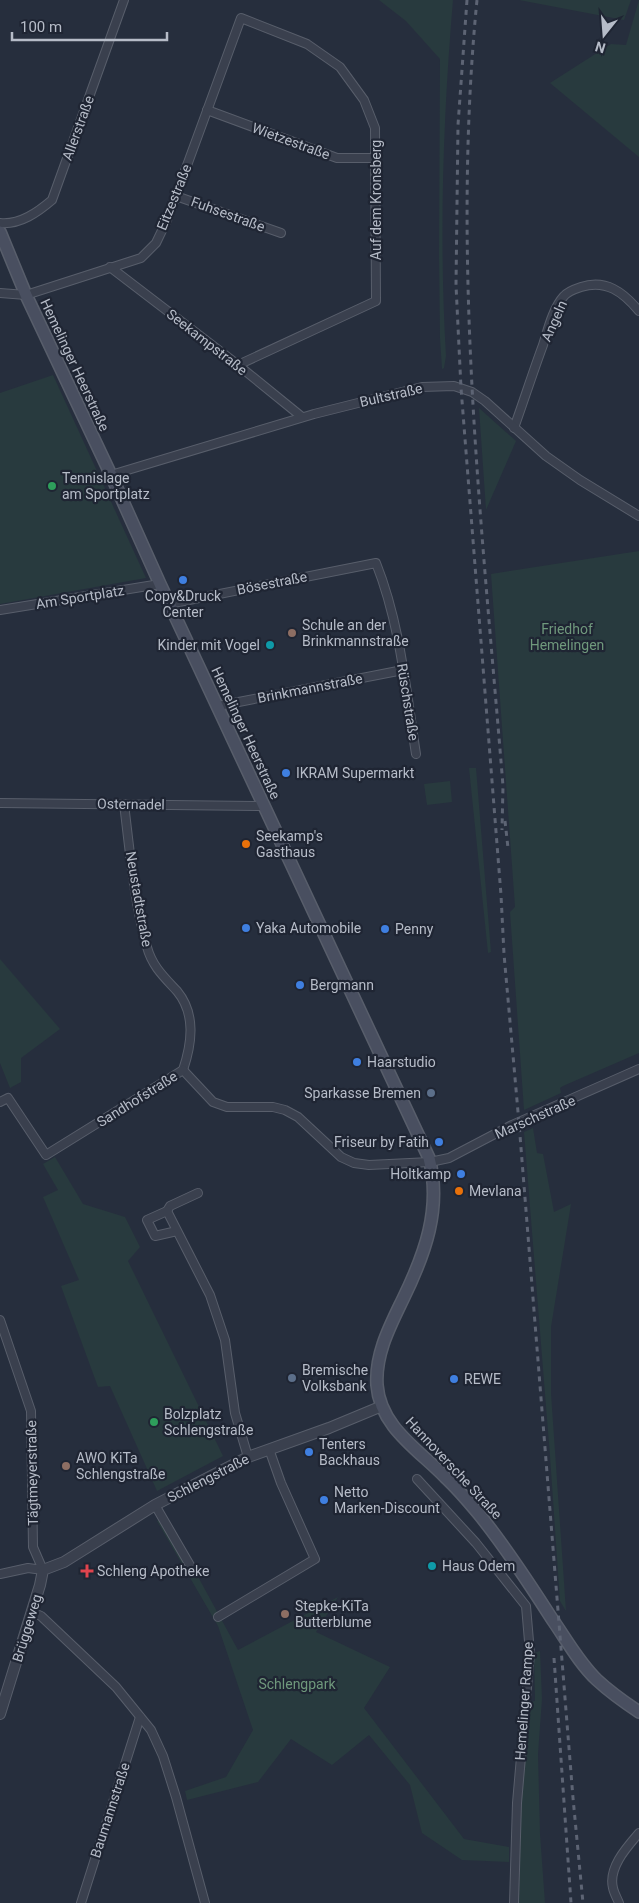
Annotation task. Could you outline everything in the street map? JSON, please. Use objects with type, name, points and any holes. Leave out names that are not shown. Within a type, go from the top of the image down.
[{"type":"main road","name":"Hemelinger Heerstraße","points":[[0,232],[26,295],[263,806],[400,1094],[430,1162]]},
{"type":"main road","name":"Hannoversche Straße","points":[[430,1162],[433,1204],[429,1236],[421,1260],[384,1339],[377,1386],[382,1406],[401,1437],[445,1476],[478,1513],[596,1679],[639,1712]]},
{"type":"main road","name":"Hannoversche Straße","points":[[624,1702],[639,1707]]},
{"type":"street","name":"Allerstraße","points":[[0,222],[8,223],[36,213],[52,200],[124,0]]},
{"type":"street","name":"Eitzestraße","points":[[26,295],[141,258],[156,243],[167,220],[241,18]]},
{"type":"street","name":"Auf dem Kronsberg","points":[[238,365],[376,301],[377,158],[375,128],[364,100],[340,67],[307,44],[241,18]]},
{"type":"street","name":"Wietzestraße","points":[[207,110],[337,158],[377,158]]},
{"type":"street","name":"Fuhsestraße","points":[[176,196],[280,233]]},
{"type":"street","name":"Seekampstraße","points":[[110,267],[238,365],[302,418]]},
{"type":"street","name":"Angeln","points":[[514,428],[552,320],[564,296],[574,289],[590,284],[605,285],[617,290],[639,311]]},
{"type":"street","points":[[0,293],[26,295]]},
{"type":"street","name":"Bultstraße","points":[[111,475],[302,418],[422,387],[454,386],[472,392],[485,401],[560,466],[639,516]]},
{"type":"street","name":"Bösestraße","points":[[169,604],[376,563]]},
{"type":"street","name":"Rüschstraße","points":[[376,563],[387,591],[403,670],[416,754]]},
{"type":"street","name":"Am Sportplatz","points":[[0,610],[160,584]]},
{"type":"street","name":"Brinkmannstraße","points":[[218,706],[403,670]]},
{"type":"street","name":"Osternadel","points":[[0,803],[263,806]]},
{"type":"street","name":"Neustadtstraße","points":[[124,804],[138,911],[148,950],[160,974],[178,992],[187,1007],[191,1022],[190,1042],[183,1070]]},
{"type":"street","name":"Sandhofstraße","points":[[0,1102],[8,1098],[46,1155],[183,1070],[213,1102],[227,1107],[272,1106],[285,1110],[298,1117],[341,1157],[354,1163],[368,1165],[430,1162]]},
{"type":"street","name":"Marschstraße","points":[[430,1162],[449,1158],[512,1125],[639,1070]]},
{"type":"street","points":[[178,1231],[155,1236],[147,1220],[167,1212],[170,1206],[198,1192]]},
{"type":"street","points":[[167,1212],[210,1295],[225,1340],[235,1413],[248,1456]]},
{"type":"street","name":"Tägtmeyerstraße","points":[[0,1320],[31,1411],[33,1547],[43,1570]]},
{"type":"street","name":"Schlengstraße","points":[[43,1570],[64,1562],[155,1505],[248,1456],[329,1428],[382,1406]]},
{"type":"street","points":[[218,1617],[315,1559],[269,1449]]},
{"type":"street","name":"Hemelinger Rampe","points":[[417,1478],[476,1543],[526,1606],[530,1653],[517,1802],[514,1903]]},
{"type":"street","points":[[155,1505],[191,1567]]},
{"type":"street","points":[[0,1574],[28,1568],[43,1570]]},
{"type":"street","name":"Brüggeweg","points":[[0,1714],[43,1570]]},
{"type":"street","points":[[32,1612],[41,1616],[92,1664],[116,1688],[151,1730],[163,1756],[185,1827],[205,1903]]},
{"type":"street","name":"Baumannstraße","points":[[81,1903],[140,1717]]},
{"type":"street","points":[[619,1903],[613,1888],[613,1872],[620,1858],[639,1833]]},
{"type":"green space","points":[[379,0],[453,0],[443,178],[446,356],[444,368],[442,369],[439,253],[440,59],[406,21]]},
{"type":"green space","points":[[519,0],[631,0],[624,20]]},
{"type":"green space","points":[[639,0],[639,157],[550,83],[611,44],[626,45]]},
{"type":"green space","name":"Tennislage am Sportplatz","points":[[53,375],[146,578],[0,604],[0,393]]},
{"type":"green space","points":[[479,408],[516,441],[486,510]]},
{"type":"green space","name":"Friedhof Hemelingen","points":[[639,551],[639,1053],[563,1086],[560,1088],[561,1093],[524,1110],[510,912],[515,907],[491,574]]},
{"type":"green space","points":[[469,768],[476,768],[491,952],[488,953]]},
{"type":"green space","points":[[450,781],[452,802],[427,805],[424,784]]},
{"type":"green space","points":[[0,959],[60,1029],[21,1058],[21,1082],[10,1088],[0,1063]]},
{"type":"green space","points":[[533,1128],[537,1153],[543,1154],[554,1212],[571,1204],[551,1327],[551,1393],[566,1611],[560,1601],[524,1132]]},
{"type":"green space","points":[[55,1157],[83,1204],[125,1217],[140,1247],[128,1261],[223,1456],[157,1491],[110,1386],[98,1387],[61,1286],[79,1280],[43,1197],[58,1190],[43,1164]]},
{"type":"green space","name":"Schlengpark","points":[[166,1518],[238,1650],[338,1597],[316,1632],[390,1667],[364,1708],[464,1839],[509,1847],[509,1862],[462,1860],[422,1833],[410,1785],[369,1735],[332,1765],[291,1739],[258,1782],[187,1800],[185,1791],[226,1777],[253,1730],[218,1626],[157,1521]]},
{"type":"green space","points":[[540,1651],[542,1699],[538,1754],[540,1834],[545,1903],[519,1903],[524,1752],[530,1702],[535,1701],[534,1653]]},
{"type":"railway","points":[[467,0],[458,125],[456,285],[461,388],[504,954],[583,1903]]},
{"type":"railway","points":[[477,0],[470,98],[467,197],[468,295],[479,492],[503,786],[502,830]]},
{"type":"railway","points":[[505,821],[508,848]]},
{"type":"railway","points":[[554,1658],[571,1903]]},
{"type":"place","name":"Tennislage am Sportplatz","points":[[52,486]]},
{"type":"place","name":"Copy&Druck Center","points":[[183,580]]},
{"type":"place","name":"Schule an der Brinkmannstraße","points":[[292,633]]},
{"type":"place","name":"Kinder mit Vogel","points":[[270,645]]},
{"type":"place","name":"IKRAM Supermarkt","points":[[286,773]]},
{"type":"place","name":"Seekamp's Gasthaus","points":[[246,844]]},
{"type":"place","name":"Yaka Automobile","points":[[246,928]]},
{"type":"place","name":"Penny","points":[[385,929]]},
{"type":"place","name":"Bergmann","points":[[300,985]]},
{"type":"place","name":"Haarstudio","points":[[357,1062]]},
{"type":"place","name":"Sparkasse Bremen","points":[[431,1093]]},
{"type":"place","name":"Friseur by Fatih","points":[[439,1142]]},
{"type":"place","name":"Holtkamp","points":[[461,1174]]},
{"type":"place","name":"Mevlana","points":[[459,1191]]},
{"type":"place","name":"Bremische Volksbank","points":[[292,1378]]},
{"type":"place","name":"REWE","points":[[454,1379]]},
{"type":"place","name":"Bolzplatz Schlengstraße","points":[[154,1422]]},
{"type":"place","name":"Tenters Backhaus","points":[[309,1452]]},
{"type":"place","name":"AWO KiTa Schlengstraße","points":[[66,1466]]},
{"type":"place","name":"Netto Marken-Discount","points":[[324,1500]]},
{"type":"place","name":"Haus Odem","points":[[432,1566]]},
{"type":"place","name":"Schleng Apotheke","points":[[87,1571]]},
{"type":"place","name":"Stepke-KiTa Butterblume","points":[[285,1614]]}]
